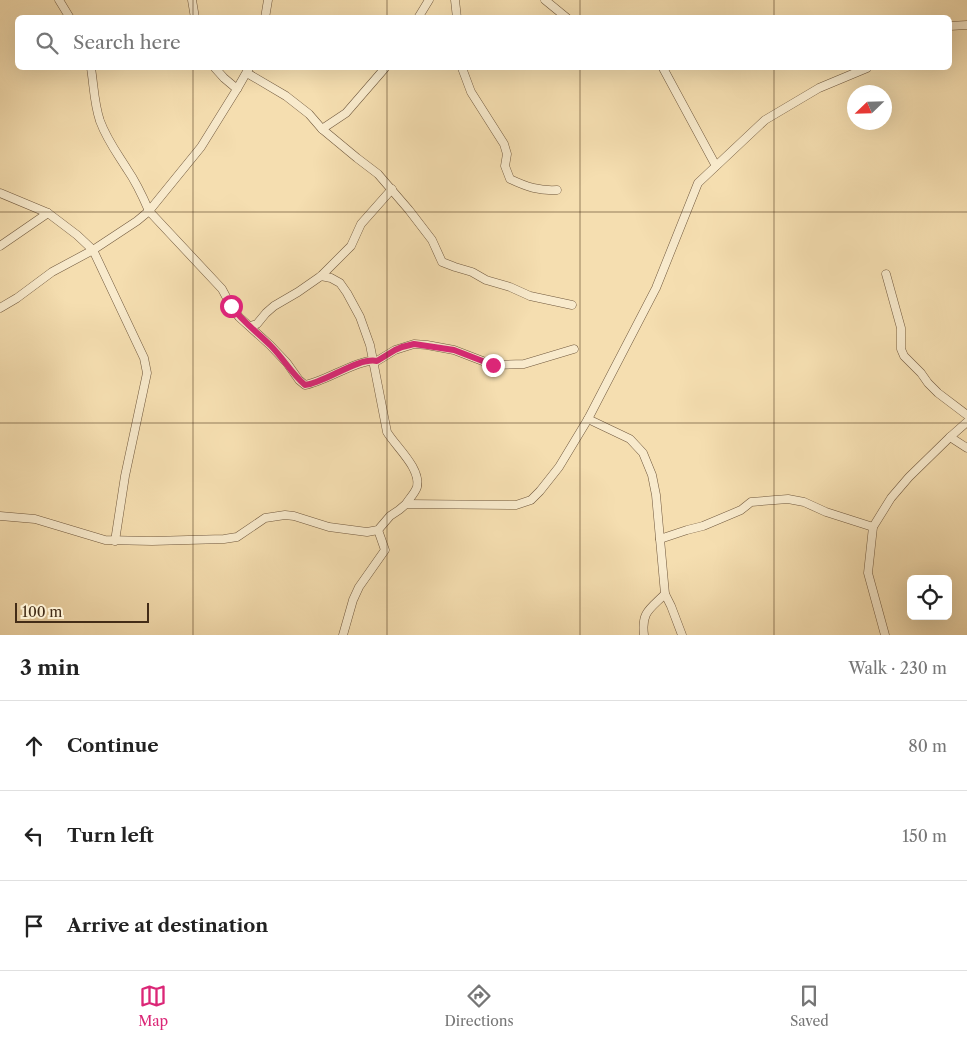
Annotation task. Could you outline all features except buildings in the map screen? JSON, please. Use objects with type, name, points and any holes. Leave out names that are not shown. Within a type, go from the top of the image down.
[{"type":"street","points":[[59,0],[68,15]]},
{"type":"street","points":[[192,0],[194,15]]},
{"type":"street","points":[[266,15],[268,0]]},
{"type":"street","points":[[420,15],[429,0]]},
{"type":"street","points":[[455,0],[457,15]]},
{"type":"street","points":[[545,0],[563,15]]},
{"type":"street","points":[[952,26],[967,25]]},
{"type":"street","points":[[91,70],[95,104],[101,123],[109,141],[127,169],[149,211],[222,289],[238,317],[274,349],[305,385],[314,384],[339,372],[372,360],[377,361],[395,350],[414,344],[454,350],[493,365],[524,364],[574,349]]},
{"type":"street","points":[[217,70],[237,89]]},
{"type":"street","points":[[0,308],[52,272],[93,250],[149,211],[201,147],[248,70],[286,96],[308,114],[322,129],[378,174],[432,240],[442,262],[530,296],[572,305]]},
{"type":"street","points":[[322,129],[346,113],[382,70]]},
{"type":"street","points":[[463,70],[472,92],[504,144],[507,154],[505,166],[510,178],[527,187],[557,190]]},
{"type":"street","points":[[663,70],[716,166]]},
{"type":"street","points":[[406,504],[516,505],[531,500],[559,467],[588,419],[656,288],[698,183],[765,120],[819,88],[862,70]]},
{"type":"street","points":[[250,326],[257,324],[274,306],[321,276],[351,246],[361,224],[392,189]]},
{"type":"street","points":[[0,193],[48,213],[93,250],[144,358],[146,373],[125,476],[116,541]]},
{"type":"street","points":[[0,246],[48,213]]},
{"type":"street","points":[[886,274],[901,328],[901,349],[904,356],[933,388],[967,415]]},
{"type":"street","points":[[0,516],[35,519],[105,540],[116,541],[224,539],[237,537],[265,518],[285,515],[348,530],[367,532],[378,530],[390,516],[406,504],[417,489],[417,479],[406,457],[387,432],[366,330],[360,317],[340,284],[330,278],[321,276]]},
{"type":"street","points":[[588,419],[630,439],[644,454],[652,474],[656,495],[665,594],[682,635]]},
{"type":"street","points":[[885,635],[868,573],[873,527],[891,498],[909,477],[967,422]]},
{"type":"street","points":[[950,437],[967,448]]},
{"type":"street","points":[[660,539],[728,516],[741,510],[751,502],[788,499],[804,502],[826,512],[873,527]]},
{"type":"street","points":[[343,635],[353,600],[359,587],[385,550],[378,530]]},
{"type":"street","points":[[644,635],[643,619],[646,613],[665,594]]},
{"type":"route","points":[[231,306],[238,317],[270,345],[305,385],[314,384],[358,364],[372,360],[377,361],[395,350],[414,344],[454,350],[493,365]]}]
